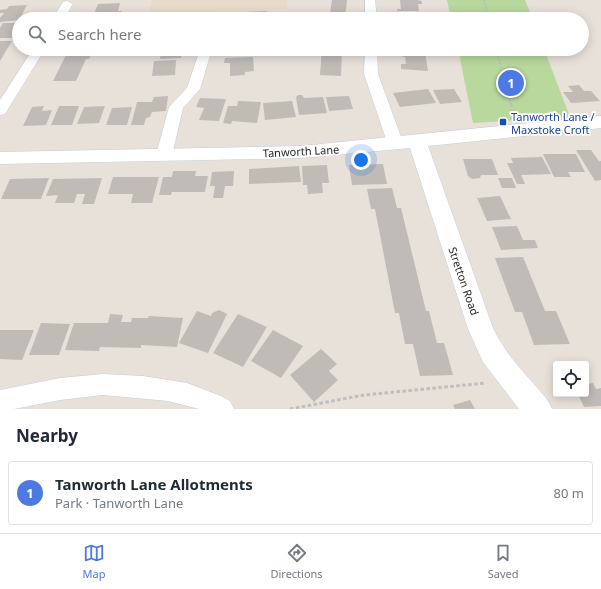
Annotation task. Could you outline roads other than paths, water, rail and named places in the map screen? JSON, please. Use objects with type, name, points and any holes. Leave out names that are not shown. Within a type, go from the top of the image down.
[{"type":"street","points":[[370,0],[370,12]]},
{"type":"street","points":[[62,12],[67,4]]},
{"type":"street","points":[[0,112],[35,56]]},
{"type":"street","points":[[164,155],[176,107],[192,89],[204,56]]},
{"type":"street","points":[[371,56],[371,74],[406,141]]},
{"type":"street","name":"Tanworth Lane","points":[[0,158],[302,152],[517,128],[601,122]]},
{"type":"street","name":"Stretton Road","points":[[406,141],[492,353],[538,409]]},
{"type":"street","points":[[0,401],[47,391],[98,385],[179,391],[212,403],[222,409]]},
{"type":"place","name":"Tanworth Lane Allotments","points":[[511,83]]},
{"type":"place","name":"Tanworth Lane / Maxstoke Croft","points":[[503,122]]}]
